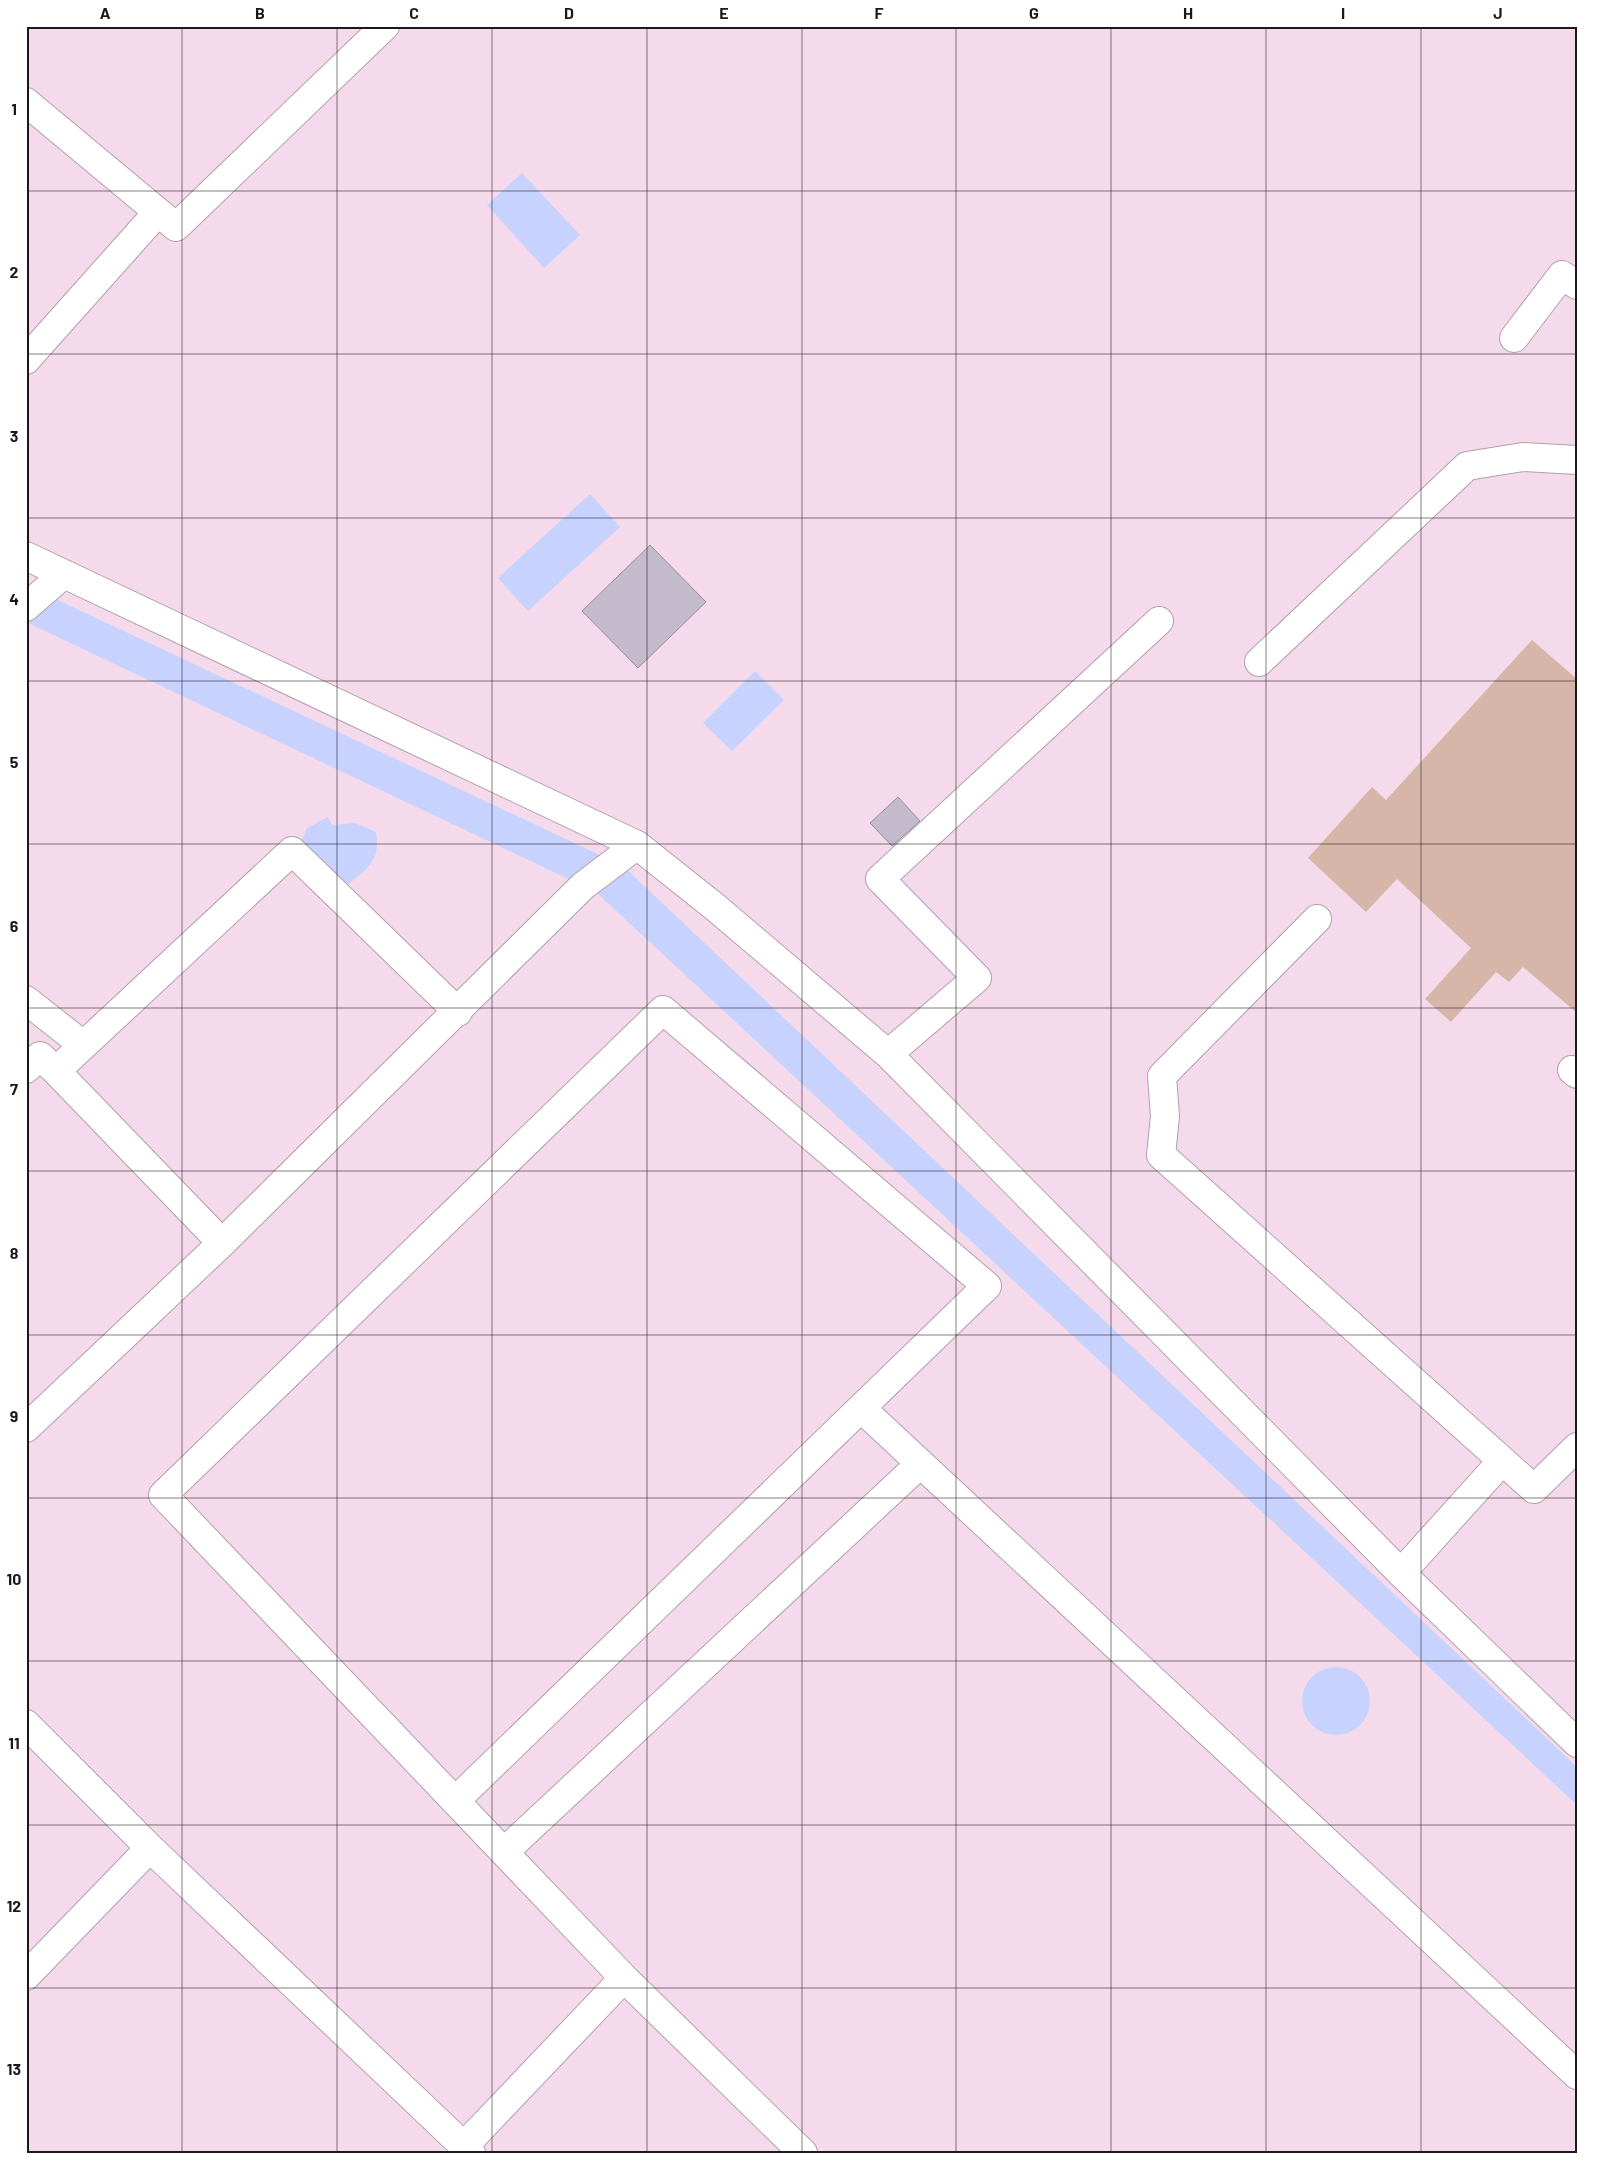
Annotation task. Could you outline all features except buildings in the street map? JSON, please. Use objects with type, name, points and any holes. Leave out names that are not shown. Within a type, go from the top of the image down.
[{"type":"street","points":[[26,102],[176,227],[385,26]]},
{"type":"street","points":[[26,360],[158,212]]},
{"type":"street","points":[[1514,338],[1562,275],[1577,285]]},
{"type":"street","points":[[1259,662],[1467,466],[1523,457],[1577,460]]},
{"type":"street","points":[[26,556],[638,846],[715,907],[888,1054],[1402,1573],[1577,1742]]},
{"type":"street","points":[[34,599],[64,574]]},
{"type":"street","points":[[888,1054],[977,978],[880,879],[1159,622]]},
{"type":"street","points":[[26,1428],[222,1243],[458,1012],[583,886],[638,846]]},
{"type":"street","points":[[56,1071],[292,851],[458,1012]]},
{"type":"street","points":[[1317,919],[1162,1076],[1165,1116],[1161,1155],[1534,1489],[1577,1447]]},
{"type":"street","points":[[26,1000],[83,1045]]},
{"type":"street","points":[[455,1801],[987,1286],[663,1010],[163,1495],[455,1801],[504,1852],[624,1978],[803,2153]]},
{"type":"street","points":[[26,1069],[40,1056],[222,1243]]},
{"type":"street","points":[[862,1409],[1577,2075]]},
{"type":"street","points":[[1402,1573],[1502,1461]]},
{"type":"street","points":[[504,1852],[920,1464]]},
{"type":"street","points":[[26,1724],[150,1848],[468,2150],[624,1978]]},
{"type":"street","points":[[26,1976],[150,1848]]},
{"type":"shaded area","points":[[26,26],[1577,26],[1577,2153],[26,2153]]},
{"type":"shaded area","points":[[1532,640],[1577,679],[1577,1013],[1523,967],[1509,982],[1496,972],[1451,1022],[1425,999],[1471,948],[1397,879],[1366,912],[1308,858],[1372,787],[1386,800]]},
{"type":"water","points":[[522,173],[580,235],[544,268],[487,205]]},
{"type":"water","points":[[590,494],[620,527],[528,611],[498,578]]},
{"type":"water","points":[[26,585],[623,866],[1577,1767],[1577,1805],[596,892],[26,622]]},
{"type":"water","points":[[755,671],[784,700],[732,751],[703,723]]},
{"type":"water","points":[[328,817],[332,825],[355,823],[376,832],[377,843],[374,859],[364,871],[343,889],[300,844],[307,828]]},
{"type":"water","points":[[1329,1667],[1343,1667],[1355,1672],[1365,1682],[1370,1694],[1370,1708],[1365,1720],[1355,1730],[1343,1735],[1329,1735],[1317,1730],[1307,1720],[1302,1708],[1302,1694],[1307,1682],[1317,1672]]}]
